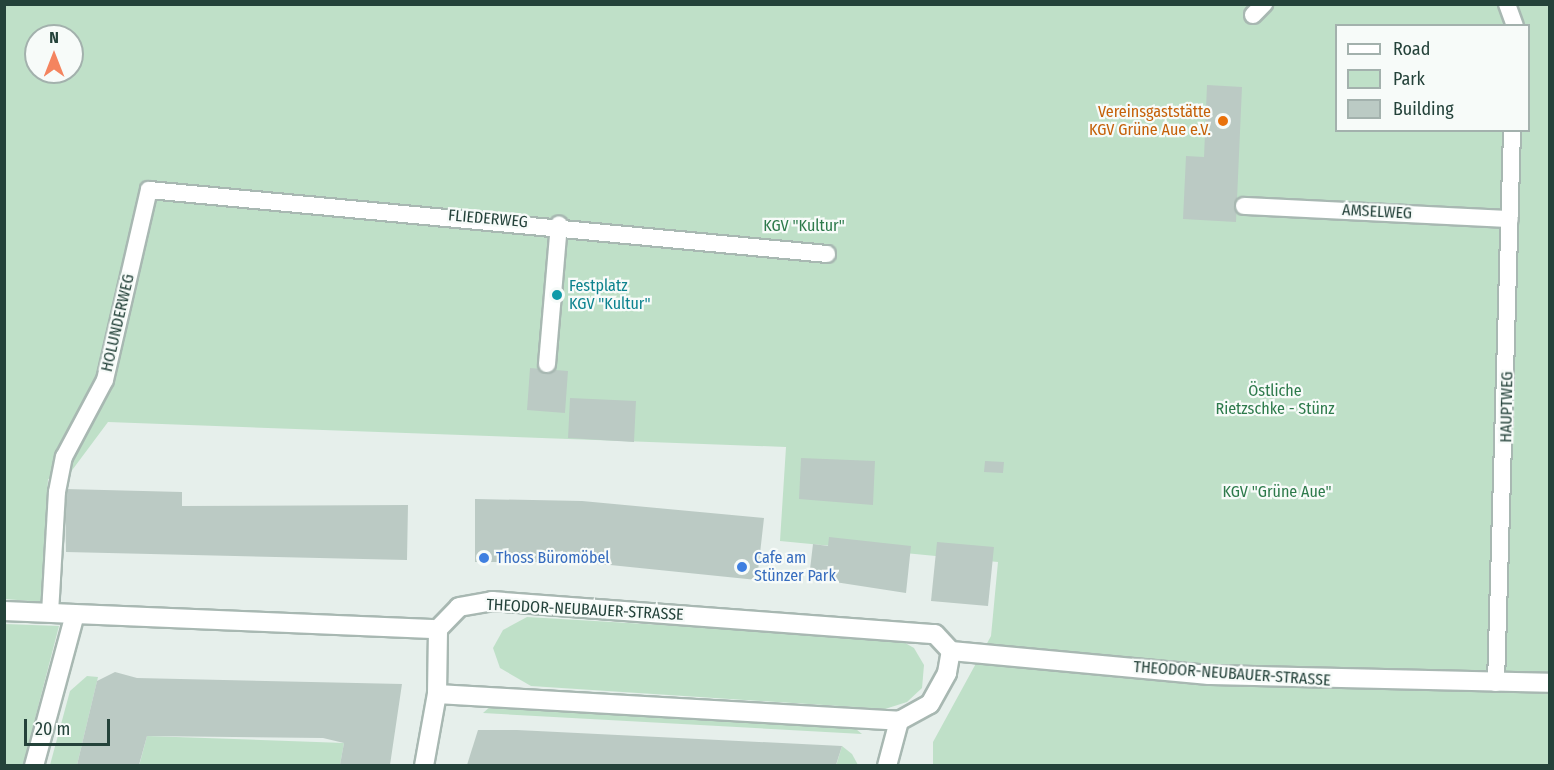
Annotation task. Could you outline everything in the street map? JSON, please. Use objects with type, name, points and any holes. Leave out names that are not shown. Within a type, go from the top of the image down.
[{"type":"street","name":"THEODOR-NEUBAUER-STRASSE","points":[[438,629],[459,607],[492,602],[935,634],[951,651],[1276,680],[1550,683]]},
{"type":"street","points":[[4,611],[438,629],[437,694],[424,765]]},
{"type":"street","points":[[34,765],[75,614]]},
{"type":"street","points":[[437,694],[899,721],[930,704],[947,673],[951,651]]},
{"type":"street","points":[[887,765],[899,721]]},
{"type":"lane","points":[[1507,4],[1515,23]]},
{"type":"lane","name":"HAUPTWEG","points":[[1496,682],[1512,132]]},
{"type":"lane","name":"FLIEDERWEG","points":[[148,190],[559,225],[827,254]]},
{"type":"lane","name":"HOLUNDERWEG","points":[[50,613],[53,556],[64,457],[105,380],[148,190]]},
{"type":"lane","name":"AMSELWEG","points":[[1244,206],[1510,219]]},
{"type":"lane","points":[[547,364],[559,225]]},
{"type":"green space","name":"Östliche Rietzschke - Stünz","points":[[4,5],[1549,5],[1549,765],[933,765],[933,742],[991,636],[998,562],[780,541],[786,447],[108,422],[67,477],[48,479],[42,602],[5,599]]},
{"type":"green space","points":[[527,617],[898,639],[914,648],[924,665],[922,688],[907,702],[885,709],[531,686],[500,668],[493,648],[503,630]]},
{"type":"green space","points":[[5,624],[59,626],[23,765],[5,765]]},
{"type":"green space","points":[[87,676],[98,677],[77,765],[50,765],[70,691]]},
{"type":"green space","points":[[492,705],[851,725],[862,734],[483,713]]},
{"type":"green space","points":[[147,736],[344,743],[340,765],[139,766]]},
{"type":"green space","points":[[842,746],[852,754],[858,765],[836,766]]},
{"type":"building","name":"Vereinsgaststätte KGV Grüne Aue e.V.","points":[[1207,85],[1242,87],[1236,222],[1183,219],[1186,156],[1204,157]]},
{"type":"building","points":[[530,368],[568,371],[565,413],[527,410]]},
{"type":"building","points":[[570,398],[636,401],[634,442],[568,438]]},
{"type":"building","points":[[801,458],[875,461],[873,505],[799,499]]},
{"type":"building","points":[[985,461],[1004,462],[1003,473],[984,472]]},
{"type":"building","points":[[65,489],[182,492],[182,506],[408,505],[407,560],[66,552]]},
{"type":"building","points":[[475,499],[582,501],[764,518],[757,580],[581,562],[475,562]]},
{"type":"building","points":[[829,537],[911,546],[906,593],[809,578],[813,544],[828,546]]},
{"type":"building","points":[[937,542],[994,547],[988,606],[931,601]]},
{"type":"building","points":[[115,672],[137,678],[402,684],[390,765],[340,765],[344,743],[323,738],[147,736],[139,765],[77,765],[97,681]]},
{"type":"building","points":[[478,730],[842,746],[836,765],[467,765]]},
{"type":"place","name":"Vereinsgaststätte KGV Grüne Aue e.V.","points":[[1223,121]]},
{"type":"place","name":"Festplatz KGV \"Kultur\"","points":[[557,295]]},
{"type":"place","name":"Thoss Büromöbel","points":[[484,558]]},
{"type":"place","name":"Cafe am Stünzer Park","points":[[742,567]]},
{"type":"park label","name":"KGV \"Kultur\"","points":[[804,226]]},
{"type":"park label","name":"KGV \"Grüne Aue\"","points":[[1277,492]]}]
